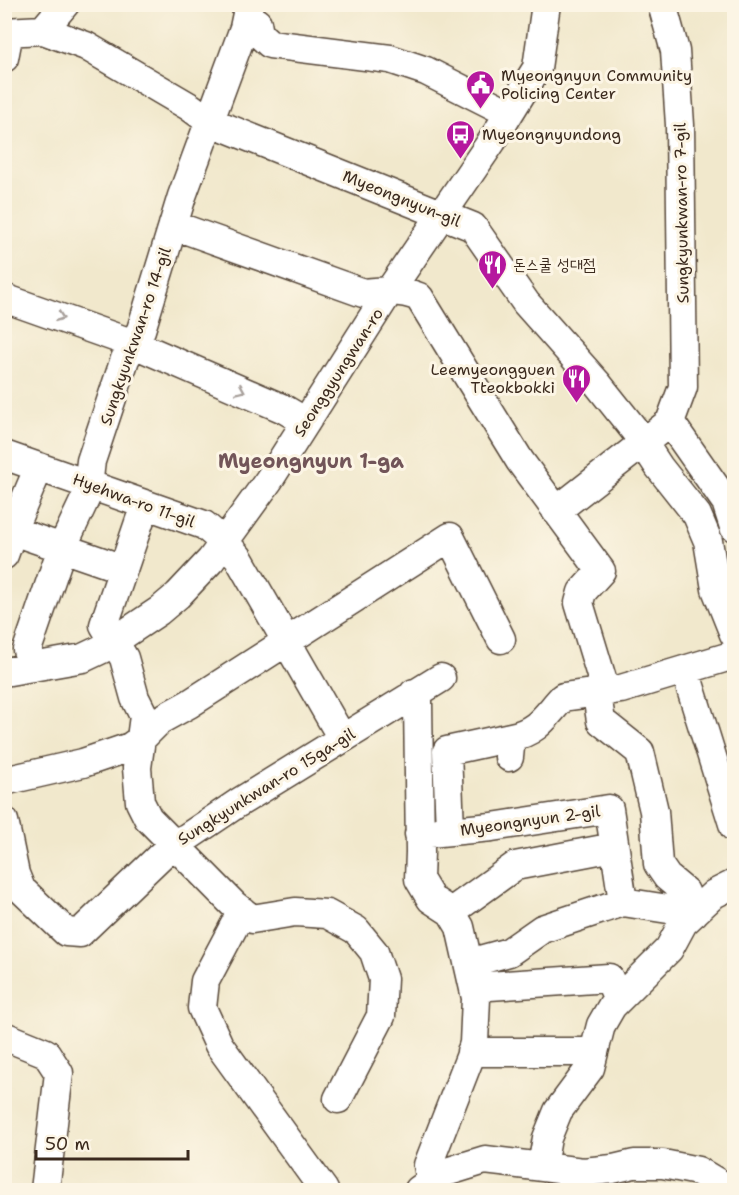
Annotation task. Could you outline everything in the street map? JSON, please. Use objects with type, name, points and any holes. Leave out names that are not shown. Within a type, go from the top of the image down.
[{"type":"street","points":[[6,41],[43,30],[65,4]]},
{"type":"street","name":"Seonggyungwan-ro","points":[[4,672],[83,658],[102,650],[177,595],[211,560],[269,480],[390,290],[444,214],[537,68],[546,4]]},
{"type":"street","name":"Sungkyunkwan-ro 7-gil","points":[[662,4],[675,51],[680,125],[682,223],[683,387],[670,422]]},
{"type":"street","points":[[248,10],[257,23],[259,34],[270,44],[390,59],[426,71],[509,113]]},
{"type":"street","name":"Sungkyunkwan-ro 14-gil","points":[[33,667],[27,650],[62,548],[87,495],[95,451],[125,359],[141,330],[173,225],[248,10]]},
{"type":"street","name":"Myeongnyun-gil","points":[[43,30],[86,46],[190,107],[209,121],[473,227],[525,303],[597,383],[697,515],[708,541],[722,551],[716,589],[735,634]]},
{"type":"street","name":"Seonggyungwan-ro","points":[[173,225],[363,293],[390,290]]},
{"type":"street","points":[[390,290],[409,292],[419,297],[520,461],[601,572],[582,592],[579,603],[603,681],[598,701],[601,721],[640,752],[654,811],[658,864],[668,877],[685,892],[694,913]]},
{"type":"street","points":[[4,298],[134,344],[284,409],[306,422]]},
{"type":"street","points":[[556,511],[670,422],[726,502],[735,526]]},
{"type":"street","name":"Hyehwa-ro 11-gil","points":[[4,455],[204,525],[224,542]]},
{"type":"street","points":[[39,467],[9,543],[62,548],[123,569]]},
{"type":"street","points":[[146,505],[104,625],[124,658],[135,698],[144,716],[137,768],[140,802],[148,818],[234,905],[252,919],[295,912],[327,914],[356,930],[374,952],[383,979],[381,1016],[338,1099]]},
{"type":"street","points":[[4,781],[83,763],[130,747],[160,720],[189,704],[450,537],[501,639]]},
{"type":"street","points":[[224,542],[238,557],[342,738]]},
{"type":"street","name":"Myeongnyun 2-gil","points":[[450,830],[447,751],[510,747],[521,735],[537,727],[563,697],[621,689],[735,655]]},
{"type":"street","points":[[685,670],[735,827]]},
{"type":"street","name":"Sungkyunkwan-ro 15ga-gil","points":[[4,820],[15,874],[21,889],[66,932],[80,933],[174,843],[186,838],[441,678]]},
{"type":"street","points":[[414,693],[418,701],[419,879],[431,898],[451,912],[460,927],[476,998],[471,1052],[428,1165],[425,1186]]},
{"type":"street","name":"Myeongnyun 2-gil","points":[[418,834],[492,827],[609,809],[622,902]]},
{"type":"street","points":[[451,912],[515,866],[614,847]]},
{"type":"street","points":[[542,1166],[547,1138],[558,1111],[590,1068],[602,1025],[612,1006],[669,949],[683,923],[714,894],[735,884]]},
{"type":"street","points":[[471,975],[543,929],[622,902],[694,913]]},
{"type":"street","points":[[242,911],[206,981],[202,1008],[219,1045],[324,1191]]},
{"type":"street","points":[[471,975],[609,978],[618,1000]]},
{"type":"street","points":[[4,1036],[46,1053],[58,1073],[45,1191]]},
{"type":"street","points":[[471,1052],[594,1052]]},
{"type":"street","points":[[425,1186],[443,1173],[485,1160],[583,1172],[601,1180],[634,1164],[663,1164],[698,1171],[730,1191]]},
{"type":"place","name":"Myeongnyun Community Policing Center","points":[[480,110]]},
{"type":"place","name":"Myeongnyundong","points":[[461,160]]},
{"type":"place","name":"돈스쿨 성대점","points":[[492,290]]},
{"type":"place","name":"Leemyeongguen Tteokbokki","points":[[576,404]]},
{"type":"district","name":"Myeongnyun 1-ga","points":[[311,461]]}]
